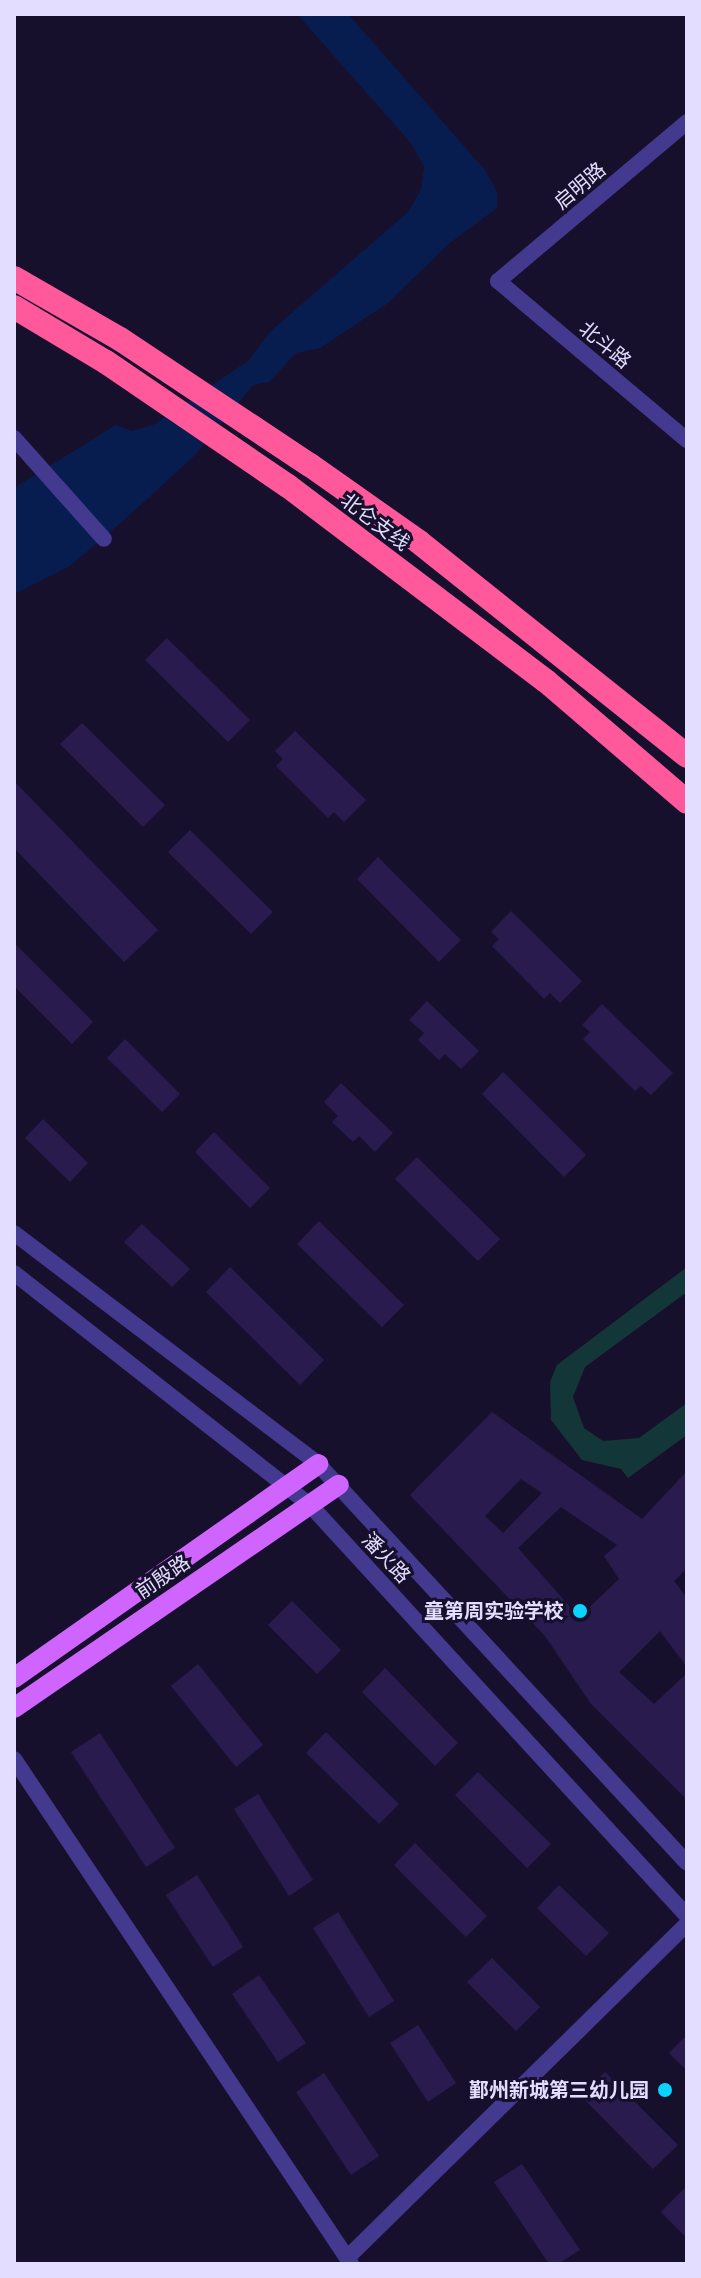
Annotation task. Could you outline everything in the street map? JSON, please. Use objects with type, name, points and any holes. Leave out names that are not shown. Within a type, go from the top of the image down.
[{"type":"highway","name":"北仑支线","points":[[14,278],[120,339],[310,465],[419,542],[687,756]]},
{"type":"highway","name":"北仑支线","points":[[14,307],[106,362],[288,486],[546,681],[687,802]]},
{"type":"main road","name":"前殷路","points":[[14,1678],[318,1464]]},
{"type":"main road","name":"前殷路","points":[[14,1708],[339,1485]]},
{"type":"street","name":"启明路","points":[[498,281],[687,122]]},
{"type":"street","name":"北斗路","points":[[498,281],[687,440]]},
{"type":"street","points":[[14,438],[104,539]]},
{"type":"street","name":"潘火路","points":[[14,1233],[318,1464],[687,1863]]},
{"type":"street","name":"潘火路","points":[[14,1273],[310,1505],[687,1916]]},
{"type":"street","points":[[14,1759],[349,2261],[687,1924]]},
{"type":"green space","points":[[687,1267],[687,1292],[585,1367],[573,1397],[584,1428],[603,1441],[639,1438],[687,1403],[687,1435],[628,1478],[621,1469],[582,1460],[551,1420],[550,1382],[557,1365]]},
{"type":"water","points":[[297,14],[348,14],[485,170],[497,192],[497,208],[447,245],[388,303],[320,348],[296,353],[269,382],[253,385],[195,455],[134,511],[70,566],[14,594],[14,488],[116,425],[131,431],[153,425],[248,361],[271,331],[408,212],[421,190],[424,167],[411,143]]},
{"type":"building","points":[[167,638],[250,720],[228,742],[145,660]]},
{"type":"building","points":[[82,723],[165,805],[143,827],[60,744]]},
{"type":"building","points":[[295,731],[366,800],[344,822],[334,812],[328,818],[276,766],[283,759],[275,751]]},
{"type":"building","points":[[14,781],[158,930],[124,962],[14,848]]},
{"type":"building","points":[[190,830],[273,912],[251,934],[168,852]]},
{"type":"building","points":[[378,857],[461,940],[439,962],[357,879]]},
{"type":"building","points":[[511,911],[582,981],[560,1003],[550,993],[544,999],[492,946],[499,939],[491,932]]},
{"type":"building","points":[[14,943],[93,1022],[72,1044],[14,986]]},
{"type":"building","points":[[427,1001],[479,1051],[461,1069],[445,1054],[439,1060],[418,1040],[424,1033],[409,1020]]},
{"type":"building","points":[[602,1004],[673,1073],[651,1095],[641,1086],[635,1091],[583,1039],[590,1032],[582,1025]]},
{"type":"building","points":[[125,1039],[180,1094],[162,1112],[107,1058]]},
{"type":"building","points":[[503,1072],[586,1155],[564,1177],[482,1094]]},
{"type":"building","points":[[341,1083],[393,1133],[375,1152],[359,1136],[353,1142],[332,1122],[338,1116],[324,1102]]},
{"type":"building","points":[[43,1119],[88,1163],[70,1182],[25,1138]]},
{"type":"building","points":[[214,1132],[270,1188],[250,1208],[195,1152]]},
{"type":"building","points":[[417,1157],[500,1239],[478,1261],[395,1179]]},
{"type":"building","points":[[319,1221],[404,1305],[382,1327],[297,1244]]},
{"type":"building","points":[[142,1224],[190,1269],[172,1287],[124,1242]]},
{"type":"building","points":[[230,1267],[324,1360],[300,1385],[206,1292]]},
{"type":"building","points":[[492,1412],[642,1519],[687,1471],[687,1568],[674,1581],[687,1598],[687,1667],[660,1631],[619,1672],[654,1704],[687,1673],[687,1800],[591,1704],[545,1636],[410,1495]],"holes":[[[521,1479],[542,1493],[503,1533],[485,1516]],[[561,1507],[617,1545],[604,1556],[619,1579],[579,1617],[518,1548]]]},
{"type":"building","points":[[292,1601],[341,1650],[317,1674],[268,1625]]},
{"type":"building","points":[[198,1664],[263,1745],[236,1767],[171,1686]]},
{"type":"building","points":[[385,1668],[458,1743],[435,1766],[362,1692]]},
{"type":"building","points":[[326,1732],[399,1804],[379,1824],[306,1753]]},
{"type":"building","points":[[100,1733],[175,1848],[146,1867],[71,1752]]},
{"type":"building","points":[[478,1772],[551,1844],[527,1868],[455,1795]]},
{"type":"building","points":[[258,1794],[313,1880],[289,1896],[234,1809]]},
{"type":"building","points":[[415,1843],[487,1916],[466,1937],[394,1865]]},
{"type":"building","points":[[197,1875],[243,1947],[213,1967],[166,1895]]},
{"type":"building","points":[[559,1885],[609,1933],[586,1956],[537,1908]]},
{"type":"building","points":[[338,1912],[394,2001],[369,2017],[313,1928]]},
{"type":"building","points":[[492,1958],[540,2007],[516,2031],[467,1982]]},
{"type":"building","points":[[259,1975],[306,2043],[278,2062],[232,1994]]},
{"type":"building","points":[[418,2025],[456,2083],[428,2102],[390,2043]]},
{"type":"building","points":[[687,2035],[687,2071],[669,2053]]},
{"type":"building","points":[[605,2072],[678,2145],[653,2169],[581,2096]]},
{"type":"building","points":[[324,2073],[379,2156],[351,2175],[296,2092]]},
{"type":"building","points":[[522,2164],[580,2250],[558,2264],[549,2264],[494,2182]]},
{"type":"building","points":[[687,2186],[687,2238],[661,2212]]},
{"type":"place","name":"童第周实验学校","points":[[580,1611]]},
{"type":"place","name":"鄞州新城第三幼儿园","points":[[665,2090]]}]
